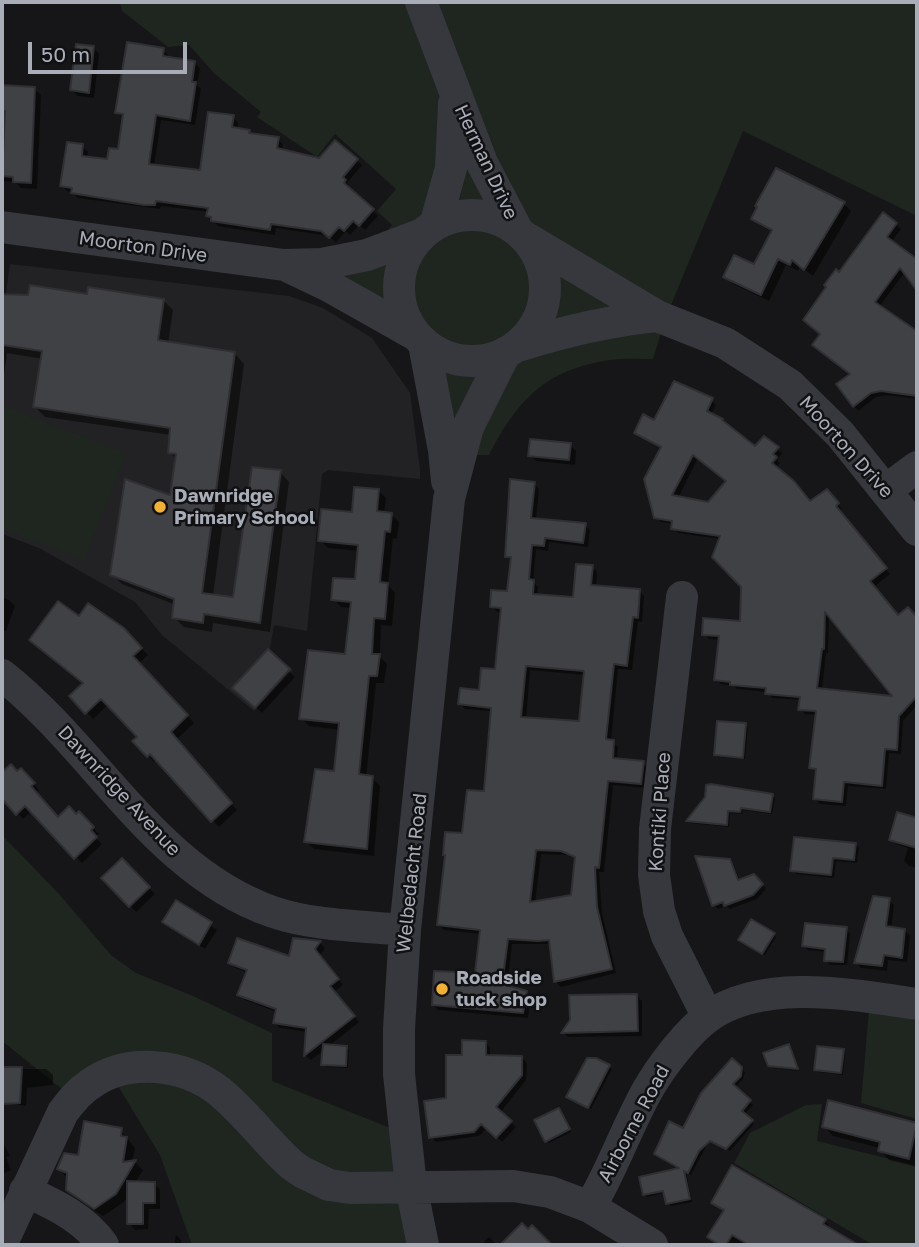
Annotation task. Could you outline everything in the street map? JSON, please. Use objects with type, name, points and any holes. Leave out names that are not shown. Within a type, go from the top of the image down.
[{"type":"street","name":"Herman Drive","points":[[421,2],[482,163],[522,234]]},
{"type":"street","name":"Herman Drive","points":[[428,228],[451,168],[455,96]]},
{"type":"street","points":[[475,214],[496,218],[522,234],[542,265],[546,295],[537,323],[512,350],[485,360],[463,361],[442,356],[419,339],[401,310],[397,283],[404,257],[428,228],[475,214]]},
{"type":"street","name":"Moorton Drive","points":[[2,228],[284,265],[322,264],[366,255],[428,228]]},
{"type":"street","name":"Moorton Drive","points":[[522,234],[618,295],[657,316],[725,343],[790,386],[840,434],[917,530]]},
{"type":"street","name":"Moorton Drive","points":[[284,265],[329,286],[419,339]]},
{"type":"street","name":"Moorton Drive","points":[[512,350],[577,328],[609,321],[657,316]]},
{"type":"street","name":"Welbedacht Road","points":[[419,339],[444,450],[449,499]]},
{"type":"street","name":"Welbedacht Road","points":[[423,1245],[411,1186],[399,1074],[405,930],[449,499],[468,427],[512,350]]},
{"type":"street","points":[[886,490],[917,467]]},
{"type":"street","name":"Kontiki Place","points":[[682,597],[655,829],[654,874],[659,911],[667,936],[708,1017]]},
{"type":"street","name":"Dawnridge Avenue","points":[[2,675],[47,713],[167,846],[214,884],[273,912],[299,919],[405,930]]},
{"type":"street","name":"Airborne Road","points":[[590,1206],[648,1090],[676,1050],[708,1017],[733,1004],[768,993],[807,992],[917,1004]]},
{"type":"street","points":[[2,1243],[54,1127],[75,1097],[100,1078],[141,1066],[166,1068],[203,1080],[238,1107],[281,1155],[302,1172],[329,1185],[350,1188],[532,1188],[590,1206],[652,1245]]},
{"type":"street","points":[[25,1191],[83,1223],[103,1245]]},
{"type":"shaded area","points":[[120,2],[917,2],[917,216],[743,131],[666,317],[653,359],[610,360],[568,371],[536,390],[523,403],[489,455],[443,455],[422,345],[329,287],[367,254],[392,225],[377,211],[396,189],[335,134],[317,157],[257,117],[261,112],[215,74],[189,45],[168,47],[122,11]]},
{"type":"shaded area","name":"Dawnridge Primary School","points":[[10,264],[289,296],[323,308],[372,338],[410,393],[420,479],[328,470],[322,474],[307,631],[274,625],[270,649],[293,670],[254,711],[162,635],[135,602],[39,548],[2,534],[2,321]]},
{"type":"shaded area","points":[[2,406],[126,453],[84,560],[2,529]]},
{"type":"shaded area","points":[[2,835],[59,894],[111,955],[136,973],[272,1033],[272,1081],[403,1133],[422,1245],[192,1245],[160,1155],[110,1073],[73,1098],[2,1041]]},
{"type":"shaded area","points":[[870,999],[917,1004],[917,1119],[861,1103]]},
{"type":"shaded area","points":[[822,1104],[817,1141],[914,1165],[917,1151],[917,1245],[873,1245],[734,1163],[750,1133],[806,1105]]},
{"type":"building","points":[[127,42],[164,48],[163,56],[195,61],[192,82],[196,82],[190,121],[156,115],[149,164],[200,170],[208,112],[234,115],[232,127],[250,130],[249,133],[279,137],[277,148],[319,158],[335,140],[358,159],[343,177],[346,180],[344,183],[374,209],[359,226],[353,221],[344,231],[339,227],[329,238],[321,231],[271,224],[270,230],[211,221],[211,217],[206,216],[208,208],[156,201],[155,205],[144,205],[71,193],[72,188],[60,186],[67,142],[83,144],[82,156],[107,159],[109,148],[118,149],[123,114],[115,113]]},
{"type":"building","points":[[76,44],[94,46],[89,93],[70,90]]},
{"type":"building","points":[[2,85],[35,87],[31,183],[13,182],[13,177],[2,176],[5,111],[2,111]]},
{"type":"building","points":[[776,168],[845,202],[804,270],[792,260],[790,265],[778,259],[761,295],[723,277],[734,255],[754,264],[772,230],[751,219],[757,207],[755,206]]},
{"type":"building","points":[[883,212],[897,223],[887,237],[917,259],[917,291],[900,268],[875,302],[917,331],[917,396],[881,391],[871,393],[853,407],[836,384],[850,374],[812,345],[820,334],[803,320],[826,287],[824,285],[836,269],[839,272]]},
{"type":"building","points":[[30,285],[87,294],[88,287],[164,299],[158,340],[235,352],[202,593],[233,597],[252,467],[281,470],[260,623],[204,614],[203,623],[172,618],[174,599],[110,575],[125,479],[170,495],[176,454],[168,453],[170,428],[33,407],[42,351],[2,345],[2,294],[28,295]]},
{"type":"building","points":[[674,381],[713,398],[707,411],[723,419],[755,446],[764,436],[779,447],[773,454],[777,457],[772,463],[794,481],[810,501],[827,489],[839,503],[836,506],[887,568],[870,581],[898,615],[908,607],[917,617],[917,696],[899,716],[897,750],[885,749],[882,786],[844,782],[842,802],[813,799],[816,769],[809,768],[816,711],[798,710],[800,697],[765,694],[766,688],[730,685],[730,682],[714,680],[719,636],[702,635],[703,618],[740,621],[741,587],[712,557],[720,536],[671,529],[672,521],[654,518],[644,479],[661,447],[634,433],[643,414],[654,420]],"holes":[[[693,455],[726,481],[708,502],[672,495]],[[825,612],[892,696],[817,688],[824,649]]]},
{"type":"building","points":[[530,439],[571,443],[569,460],[528,456]]},
{"type":"building","points":[[510,479],[535,482],[531,518],[586,523],[583,543],[545,538],[544,546],[532,545],[529,579],[534,580],[533,594],[573,597],[576,564],[593,565],[591,585],[640,589],[638,618],[633,617],[627,666],[614,664],[606,739],[614,740],[613,758],[644,761],[641,784],[608,781],[599,868],[595,867],[597,907],[612,969],[554,982],[549,940],[508,939],[502,984],[527,991],[523,1013],[432,1005],[434,971],[475,973],[480,930],[437,925],[445,832],[462,833],[467,790],[484,791],[491,708],[458,704],[460,688],[479,690],[481,668],[495,669],[501,608],[490,607],[491,590],[507,591],[511,557],[505,557]],"holes":[[[526,666],[584,671],[579,721],[521,717]],[[536,850],[561,851],[575,857],[571,895],[530,902]]]},
{"type":"building","points":[[354,487],[379,489],[377,511],[392,513],[390,532],[385,531],[380,582],[388,583],[385,619],[374,618],[372,654],[380,654],[377,676],[369,676],[359,774],[373,776],[367,849],[304,842],[315,769],[334,771],[339,723],[299,719],[308,650],[345,654],[351,602],[331,600],[333,578],[355,579],[358,545],[318,541],[321,509],[352,512]]},
{"type":"building","points":[[58,601],[79,616],[88,603],[124,628],[142,648],[133,656],[188,715],[171,732],[232,803],[211,822],[150,754],[147,757],[132,741],[137,737],[101,699],[85,714],[69,696],[83,683],[29,640]]},
{"type":"building","points":[[268,649],[290,669],[255,708],[232,688]]},
{"type":"building","points":[[717,721],[746,723],[743,758],[714,755]]},
{"type":"building","points":[[11,764],[17,771],[21,768],[35,783],[31,786],[58,817],[69,806],[76,814],[79,811],[94,827],[91,830],[97,837],[74,859],[25,806],[16,815],[2,799],[2,772]]},
{"type":"building","points":[[706,785],[773,794],[770,812],[741,808],[740,812],[728,811],[727,825],[686,821],[705,797]]},
{"type":"building","points":[[897,812],[917,818],[917,848],[889,840]]},
{"type":"building","points":[[794,837],[856,843],[854,860],[833,858],[831,875],[790,871]]},
{"type":"building","points":[[695,856],[730,859],[738,880],[754,874],[763,884],[753,895],[724,906],[723,902],[712,906]]},
{"type":"building","points":[[122,858],[150,887],[129,907],[101,878]]},
{"type":"building","points":[[873,896],[890,898],[886,926],[905,929],[902,958],[884,955],[882,966],[854,963]]},
{"type":"building","points":[[176,900],[212,922],[199,945],[162,922]]},
{"type":"building","points":[[751,919],[775,933],[762,954],[738,940]]},
{"type":"building","points":[[805,923],[847,927],[843,962],[824,961],[825,949],[802,946]]},
{"type":"building","points":[[237,938],[289,956],[293,938],[321,941],[315,949],[339,979],[330,986],[355,1016],[304,1056],[306,1028],[273,1023],[276,1009],[237,995],[247,970],[228,963]]},
{"type":"building","points":[[637,994],[638,1031],[561,1033],[570,1020],[569,995]]},
{"type":"building","points":[[462,1040],[486,1041],[486,1055],[522,1056],[522,1075],[496,1107],[512,1121],[496,1138],[481,1124],[474,1132],[429,1138],[424,1101],[446,1098],[446,1055],[462,1055]]},
{"type":"building","points":[[323,1044],[347,1046],[346,1066],[321,1065]]},
{"type":"building","points":[[789,1044],[798,1069],[768,1066],[763,1053]]},
{"type":"building","points":[[817,1046],[844,1049],[841,1073],[814,1070]]},
{"type":"building","points":[[587,1058],[596,1058],[610,1065],[588,1108],[566,1097]]},
{"type":"building","points":[[732,1058],[742,1067],[741,1076],[733,1084],[751,1100],[742,1111],[753,1120],[726,1149],[710,1141],[699,1151],[688,1173],[684,1171],[690,1199],[666,1204],[663,1191],[643,1195],[639,1177],[679,1168],[654,1154],[669,1121],[683,1128],[701,1093]]},
{"type":"building","points":[[2,1067],[22,1067],[20,1103],[2,1104]]},
{"type":"building","points":[[828,1100],[917,1123],[909,1159],[878,1151],[880,1142],[822,1127]]},
{"type":"building","points":[[559,1108],[570,1129],[545,1142],[534,1120]]},
{"type":"building","points":[[84,1121],[122,1128],[121,1136],[127,1137],[123,1162],[136,1160],[116,1194],[94,1209],[66,1190],[67,1173],[57,1169],[64,1153],[78,1155]]},
{"type":"building","points":[[732,1165],[826,1219],[823,1224],[859,1245],[749,1245],[732,1235],[726,1245],[719,1245],[707,1237],[724,1210],[711,1203]]},
{"type":"building","points":[[127,1181],[155,1182],[155,1203],[143,1203],[143,1224],[127,1224]]},
{"type":"building","points":[[522,1223],[528,1229],[532,1225],[552,1245],[500,1245]]},
{"type":"place","name":"Dawnridge Primary School","points":[[160,507]]},
{"type":"place","name":"Roadside tuck shop","points":[[442,989]]}]
